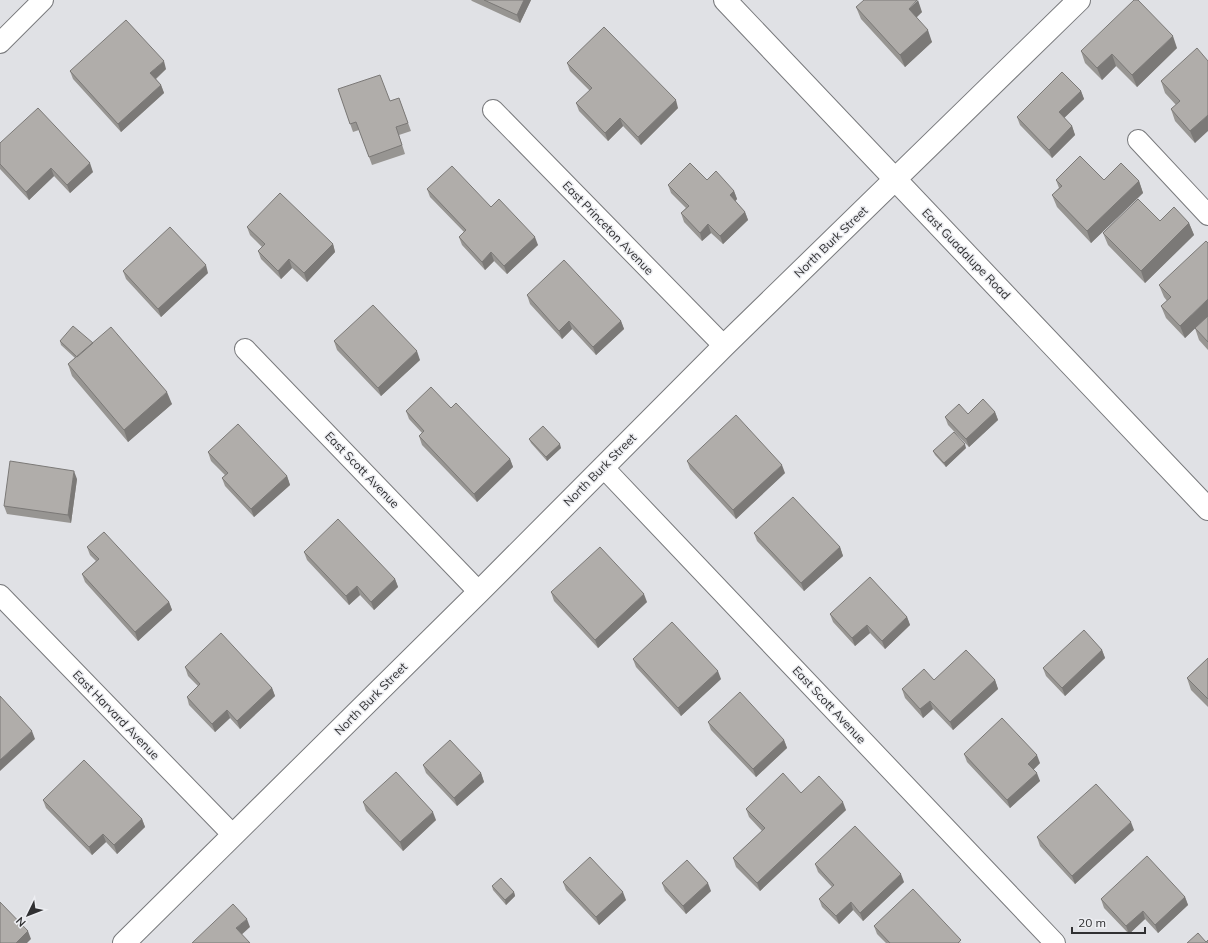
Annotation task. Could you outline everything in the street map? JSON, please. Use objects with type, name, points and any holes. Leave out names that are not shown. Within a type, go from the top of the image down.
[{"type":"street","points":[[0,43],[43,0]]},
{"type":"street","name":"East Guadalupe Road","points":[[725,0],[1208,509]]},
{"type":"street","name":"North Burk Street","points":[[124,943],[479,592],[724,346],[1079,0]]},
{"type":"street","name":"East Princeton Avenue","points":[[493,110],[724,346]]},
{"type":"street","points":[[1138,140],[1208,215]]},
{"type":"street","name":"East Scott Avenue","points":[[245,349],[479,592]]},
{"type":"street","name":"East Scott Avenue","points":[[603,467],[1055,943]]},
{"type":"street","name":"East Harvard Avenue","points":[[0,595],[233,835]]},
{"type":"building","points":[[484,0],[524,0],[517,15]]},
{"type":"building","points":[[864,0],[917,0],[909,9],[928,30],[900,55],[856,7]]},
{"type":"building","points":[[1134,0],[1138,0],[1173,36],[1132,75],[1112,54],[1097,68],[1081,51]]},
{"type":"building","points":[[126,20],[164,61],[150,73],[161,85],[118,124],[70,71]]},
{"type":"building","points":[[604,27],[676,100],[638,137],[620,118],[605,133],[576,103],[592,88],[567,63]]},
{"type":"building","points":[[1197,48],[1208,61],[1208,115],[1190,131],[1171,109],[1180,101],[1161,81]]},
{"type":"building","points":[[1062,72],[1081,91],[1059,112],[1072,126],[1049,150],[1017,117]]},
{"type":"building","points":[[380,75],[390,101],[399,98],[408,123],[396,127],[402,145],[369,157],[356,122],[350,124],[338,89]]},
{"type":"building","points":[[38,108],[90,163],[67,185],[51,168],[26,192],[0,164],[0,143]]},
{"type":"building","points":[[1080,156],[1104,180],[1121,163],[1139,181],[1087,231],[1052,195],[1062,186],[1056,180]]},
{"type":"building","points":[[690,163],[707,180],[716,171],[734,191],[730,195],[745,212],[720,236],[708,224],[700,233],[681,213],[689,206],[668,185]]},
{"type":"building","points":[[452,166],[491,207],[499,199],[535,237],[504,266],[491,252],[482,262],[459,237],[466,230],[427,189]]},
{"type":"building","points":[[280,193],[333,244],[304,273],[289,259],[278,271],[258,251],[265,244],[247,227]]},
{"type":"building","points":[[1138,199],[1160,221],[1174,207],[1189,223],[1141,271],[1103,233]]},
{"type":"building","points":[[170,227],[206,265],[158,309],[123,271]]},
{"type":"building","points":[[1206,241],[1208,243],[1208,299],[1180,326],[1161,306],[1171,297],[1159,285]]},
{"type":"building","points":[[564,260],[621,321],[593,347],[569,321],[559,331],[527,295]]},
{"type":"building","points":[[373,305],[417,351],[378,388],[334,341]]},
{"type":"building","points":[[1208,316],[1208,342],[1195,328]]},
{"type":"building","points":[[73,326],[93,343],[77,357],[60,341]]},
{"type":"building","points":[[111,327],[167,392],[124,430],[68,364]]},
{"type":"building","points":[[431,387],[451,408],[456,403],[510,459],[474,494],[419,436],[424,431],[406,411]]},
{"type":"building","points":[[983,399],[995,412],[966,439],[945,417],[959,404],[968,414]]},
{"type":"building","points":[[736,415],[782,465],[733,510],[687,461]]},
{"type":"building","points":[[238,424],[287,476],[251,509],[222,478],[228,473],[208,452]]},
{"type":"building","points":[[543,426],[560,444],[546,457],[529,439]]},
{"type":"building","points":[[954,432],[965,444],[944,463],[933,451]]},
{"type":"building","points":[[10,461],[74,471],[68,515],[4,506]]},
{"type":"building","points":[[793,497],[840,547],[801,583],[754,533]]},
{"type":"building","points":[[338,519],[395,579],[371,602],[357,586],[346,596],[304,552]]},
{"type":"building","points":[[104,532],[169,602],[135,632],[82,574],[99,559],[87,547]]},
{"type":"building","points":[[600,547],[644,594],[595,640],[551,592]]},
{"type":"building","points":[[870,577],[907,617],[882,641],[867,625],[852,638],[830,614]]},
{"type":"building","points":[[672,622],[718,671],[678,708],[633,659]]},
{"type":"building","points":[[1084,630],[1102,650],[1062,688],[1043,668]]},
{"type":"building","points":[[221,633],[272,688],[237,721],[227,710],[212,724],[187,697],[200,684],[185,667]]},
{"type":"building","points":[[966,650],[995,680],[950,722],[930,701],[920,709],[902,689],[924,669],[934,680]]},
{"type":"building","points":[[1208,658],[1208,699],[1187,678]]},
{"type":"building","points":[[740,692],[784,740],[753,769],[708,722]]},
{"type":"building","points":[[0,696],[32,731],[0,760]]},
{"type":"building","points":[[1002,718],[1037,755],[1028,764],[1037,773],[1007,800],[964,754]]},
{"type":"building","points":[[450,740],[481,773],[454,798],[423,765]]},
{"type":"building","points":[[84,760],[142,819],[114,845],[103,834],[89,847],[43,800]]},
{"type":"building","points":[[396,772],[433,812],[400,842],[363,802]]},
{"type":"building","points":[[783,773],[801,793],[819,776],[843,802],[757,883],[733,858],[765,828],[746,809]]},
{"type":"building","points":[[1096,784],[1131,822],[1072,876],[1037,837]]},
{"type":"building","points":[[855,826],[901,874],[860,913],[851,902],[836,916],[819,899],[834,885],[815,864]]},
{"type":"building","points":[[1147,856],[1185,897],[1155,925],[1143,911],[1126,926],[1101,899]]},
{"type":"building","points":[[590,857],[623,892],[596,917],[563,882]]},
{"type":"building","points":[[687,860],[708,883],[683,906],[662,883]]},
{"type":"building","points":[[501,878],[514,892],[505,900],[492,886]]},
{"type":"building","points":[[913,889],[961,940],[958,943],[890,943],[874,926]]},
{"type":"building","points":[[0,902],[28,931],[16,943],[0,943]]},
{"type":"building","points":[[233,904],[247,919],[236,928],[250,943],[192,943]]},
{"type":"building","points":[[1198,933],[1206,942],[1208,940],[1208,943],[1187,943]]}]
